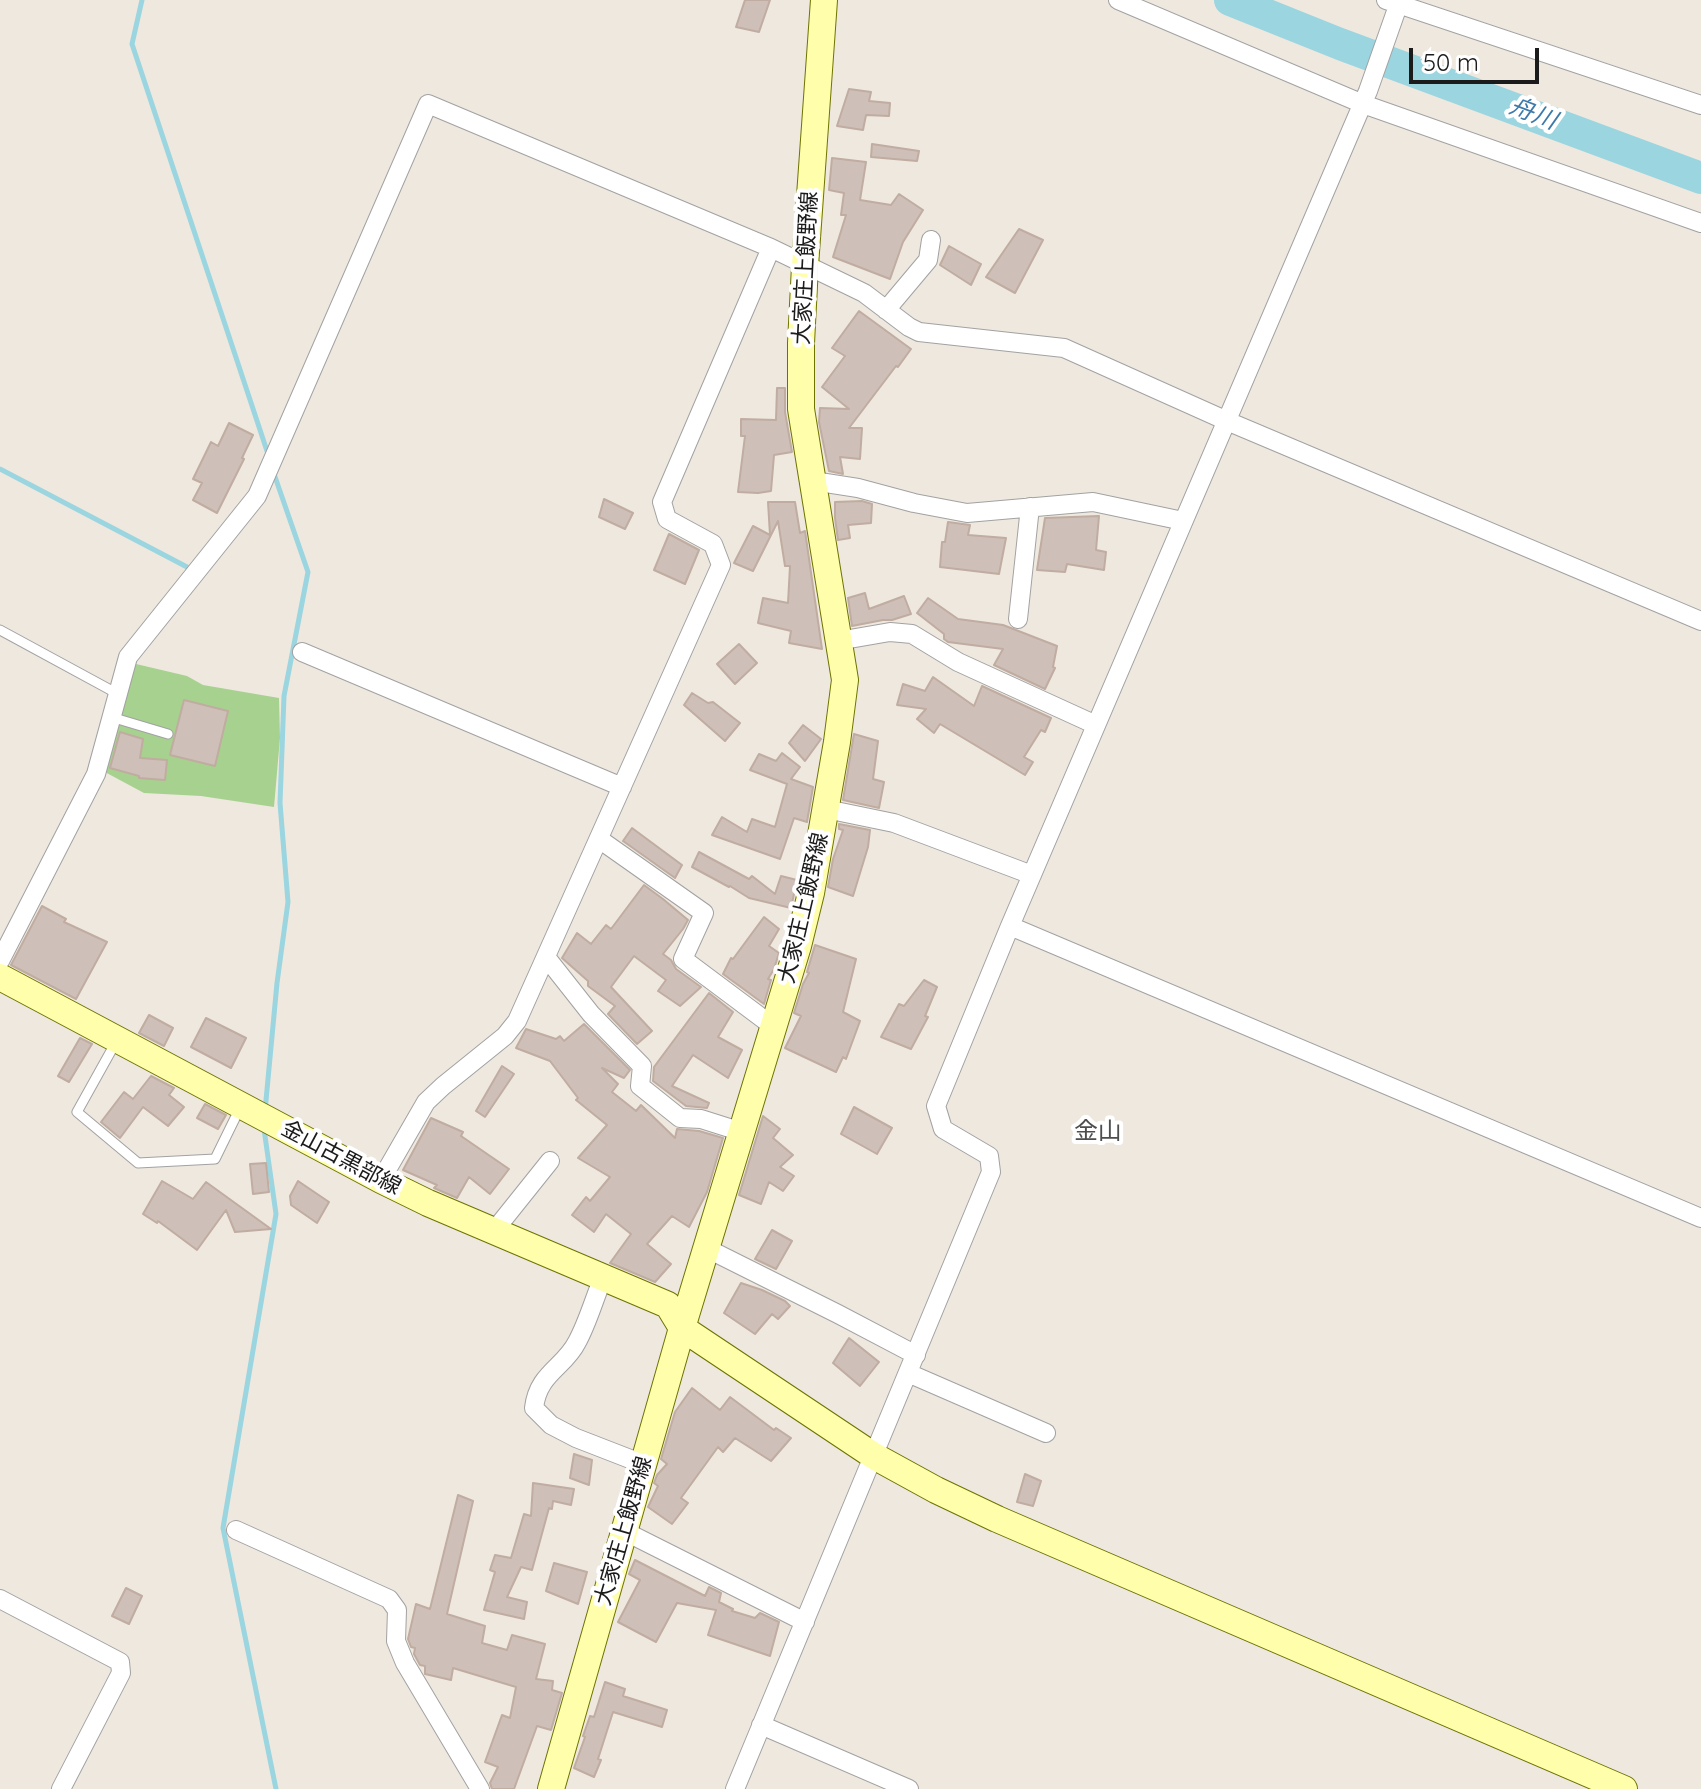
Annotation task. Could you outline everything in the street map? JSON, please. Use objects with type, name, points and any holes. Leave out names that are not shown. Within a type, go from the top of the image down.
[{"type":"main road","name":"大家庄上飯野線","points":[[551,1789],[682,1328],[798,946],[826,809],[845,680],[801,409],[805,266],[824,0]]},
{"type":"main road","name":"金山古黒部線","points":[[0,977],[381,1180],[668,1305],[682,1328],[874,1456],[936,1490],[1624,1789]]},
{"type":"street","points":[[1118,0],[1366,98],[1701,223]]},
{"type":"street","points":[[735,1789],[991,1172],[989,1156],[943,1129],[936,1106],[1010,926],[1366,98],[1395,2],[1701,105]]},
{"type":"street","points":[[0,961],[96,774],[128,657],[257,496],[428,104],[771,248],[864,293],[919,332],[1064,348],[1227,421],[1701,621]]},
{"type":"street","points":[[886,310],[928,260],[931,240]]},
{"type":"street","points":[[381,1180],[426,1102],[505,1036],[517,1021],[721,565],[713,544],[667,519],[662,502],[771,248]]},
{"type":"street","points":[[813,481],[967,513],[1093,502],[1183,521]]},
{"type":"street","points":[[1018,619],[1030,507]]},
{"type":"street","points":[[838,641],[890,632],[912,634],[958,662],[1096,725]]},
{"type":"street","points":[[302,652],[622,787]]},
{"type":"street","points":[[826,809],[894,823],[1032,875]]},
{"type":"street","points":[[599,839],[704,913],[683,959],[774,1027]]},
{"type":"street","points":[[1010,926],[1701,1218]]},
{"type":"street","points":[[546,957],[591,1014],[642,1066],[640,1086],[680,1118],[701,1119],[742,1132]]},
{"type":"street","points":[[494,1231],[550,1161]]},
{"type":"street","points":[[706,1248],[916,1355]]},
{"type":"street","points":[[603,1278],[576,1345],[545,1378],[535,1395],[534,1408],[551,1425],[576,1438],[643,1464]]},
{"type":"street","points":[[908,1373],[1046,1433]]},
{"type":"street","points":[[236,1530],[389,1599],[397,1610],[396,1641],[405,1663],[480,1789]]},
{"type":"street","points":[[624,1531],[805,1622]]},
{"type":"street","points":[[0,1599],[120,1662],[121,1673],[61,1789]]},
{"type":"street","points":[[761,1725],[909,1789]]},
{"type":"lane","points":[[0,630],[118,694]]},
{"type":"lane","points":[[111,717],[168,734]]},
{"type":"lane","points":[[118,1039],[77,1112],[138,1163],[215,1159],[241,1105]]},
{"type":"green space","points":[[136,664],[187,676],[203,685],[279,698],[280,738],[274,807],[201,796],[144,793],[103,771]]},
{"type":"building","points":[[745,0],[770,0],[759,32],[736,27]]},
{"type":"building","points":[[849,89],[871,92],[869,101],[890,103],[889,116],[866,115],[863,130],[837,126]]},
{"type":"building","points":[[872,144],[919,151],[917,161],[871,157]]},
{"type":"building","points":[[832,158],[866,162],[860,200],[891,205],[899,194],[923,210],[903,242],[890,279],[833,257],[846,215],[841,215],[844,193],[829,190]]},
{"type":"building","points":[[1019,229],[1043,240],[1015,293],[986,277]]},
{"type":"building","points":[[949,246],[981,264],[971,285],[940,265]]},
{"type":"building","points":[[859,311],[911,349],[849,428],[862,428],[860,459],[840,457],[843,474],[829,471],[819,422],[820,408],[849,409],[822,387],[845,356],[832,348]]},
{"type":"building","points":[[777,388],[785,388],[785,412],[792,452],[774,455],[771,491],[738,492],[745,436],[741,436],[741,419],[776,420]]},
{"type":"building","points":[[229,423],[253,435],[217,513],[193,500],[202,483],[193,479],[211,442],[218,446]]},
{"type":"building","points":[[604,499],[633,513],[625,529],[599,517]]},
{"type":"building","points":[[862,501],[872,504],[871,523],[848,525],[850,538],[838,540],[835,502]]},
{"type":"building","points":[[768,502],[795,502],[800,533],[805,531],[822,649],[789,643],[791,631],[758,623],[763,598],[788,603],[790,566],[785,566],[778,521],[753,571],[734,563],[753,526],[770,535]]},
{"type":"building","points":[[1099,516],[1096,550],[1106,552],[1104,570],[1067,564],[1065,572],[1037,570],[1045,518]]},
{"type":"building","points":[[948,522],[970,525],[968,535],[1006,538],[999,574],[940,567],[942,542],[945,542]]},
{"type":"building","points":[[669,534],[699,550],[685,584],[654,570]]},
{"type":"building","points":[[865,593],[869,609],[904,596],[911,614],[852,626],[848,598]]},
{"type":"building","points":[[928,598],[958,619],[1003,625],[1057,646],[1055,668],[1045,689],[994,665],[1003,649],[944,639],[944,634],[917,613]]},
{"type":"building","points":[[739,644],[757,663],[735,684],[717,664]]},
{"type":"building","points":[[933,677],[974,706],[982,686],[1051,718],[1045,732],[1041,730],[1024,757],[1033,762],[1025,775],[940,724],[934,733],[917,719],[926,709],[897,705],[903,684],[925,691]]},
{"type":"building","points":[[692,693],[708,703],[713,702],[740,723],[725,741],[684,705]]},
{"type":"building","points":[[184,700],[228,711],[215,766],[170,755]]},
{"type":"building","points":[[803,725],[821,739],[805,761],[789,743]]},
{"type":"building","points":[[120,732],[143,739],[140,758],[167,760],[165,780],[139,778],[110,768]]},
{"type":"building","points":[[854,734],[878,741],[873,779],[884,782],[879,808],[843,800]]},
{"type":"building","points":[[782,753],[800,767],[791,779],[813,787],[807,822],[794,818],[780,859],[712,835],[722,817],[747,832],[752,819],[775,827],[787,784],[750,770],[759,754],[776,761]]},
{"type":"building","points":[[839,824],[870,830],[853,896],[828,887],[843,830],[839,829]]},
{"type":"building","points":[[632,828],[682,865],[675,878],[623,841]]},
{"type":"building","points":[[699,852],[749,879],[752,876],[775,894],[781,876],[797,880],[791,908],[749,898],[692,867]]},
{"type":"building","points":[[644,885],[688,920],[663,954],[676,969],[701,987],[680,1006],[658,991],[666,980],[634,956],[611,987],[652,1031],[637,1044],[608,1014],[615,1006],[588,986],[588,981],[562,958],[577,933],[591,944],[606,925],[611,929]]},
{"type":"building","points":[[42,906],[66,919],[64,922],[107,942],[76,999],[11,965]]},
{"type":"building","points":[[764,917],[779,929],[769,946],[779,953],[768,979],[771,980],[764,1004],[723,974],[731,958]]},
{"type":"building","points":[[815,945],[856,959],[843,1012],[860,1021],[846,1059],[843,1057],[836,1072],[785,1048],[801,1016],[794,1013],[809,973]]},
{"type":"building","points":[[924,980],[937,987],[925,1016],[928,1017],[911,1049],[881,1037],[899,1004],[904,1006]]},
{"type":"building","points":[[709,993],[733,1012],[718,1037],[742,1050],[728,1078],[693,1055],[672,1086],[709,1103],[707,1108],[686,1106],[653,1081],[654,1067]]},
{"type":"building","points":[[149,1015],[173,1028],[164,1046],[139,1033]]},
{"type":"building","points":[[206,1018],[246,1038],[231,1068],[191,1047]]},
{"type":"building","points":[[584,1024],[630,1070],[624,1078],[602,1068],[618,1084],[612,1092],[636,1111],[641,1105],[675,1138],[677,1129],[723,1138],[707,1192],[689,1227],[672,1216],[647,1244],[671,1264],[655,1282],[610,1263],[631,1234],[606,1214],[594,1232],[572,1215],[586,1197],[590,1201],[610,1177],[578,1158],[607,1125],[576,1100],[578,1098],[550,1061],[516,1048],[526,1029],[556,1039],[560,1036],[564,1041]]},
{"type":"building","points":[[80,1038],[92,1044],[69,1082],[58,1076]]},
{"type":"building","points":[[502,1066],[514,1074],[485,1117],[476,1111]]},
{"type":"building","points":[[151,1076],[174,1088],[169,1095],[184,1107],[168,1126],[143,1107],[120,1138],[101,1122],[124,1092],[133,1099]]},
{"type":"building","points":[[205,1104],[226,1115],[218,1129],[197,1118]]},
{"type":"building","points":[[854,1107],[892,1128],[877,1154],[841,1134]]},
{"type":"building","points":[[763,1116],[780,1129],[773,1138],[793,1155],[780,1167],[794,1176],[783,1191],[769,1182],[761,1204],[739,1195]]},
{"type":"building","points":[[431,1118],[463,1132],[461,1136],[509,1169],[490,1194],[469,1177],[457,1198],[403,1170]]},
{"type":"building","points":[[266,1163],[269,1192],[253,1194],[250,1164]]},
{"type":"building","points":[[162,1181],[193,1199],[206,1182],[271,1229],[235,1232],[226,1210],[197,1250],[158,1221],[143,1214]]},
{"type":"building","points":[[298,1181],[329,1202],[317,1223],[291,1205],[290,1196]]},
{"type":"building","points":[[772,1230],[792,1241],[776,1269],[755,1259]]},
{"type":"building","points":[[741,1283],[762,1290],[790,1306],[778,1319],[772,1314],[755,1334],[724,1313]]},
{"type":"building","points":[[849,1338],[879,1362],[860,1386],[833,1363]]},
{"type":"building","points":[[692,1388],[720,1410],[730,1397],[774,1430],[776,1428],[791,1438],[771,1461],[735,1438],[723,1452],[718,1447],[681,1498],[688,1503],[672,1524],[648,1507],[658,1486],[654,1483],[657,1475],[667,1464],[661,1459],[675,1412]]},
{"type":"building","points":[[574,1454],[592,1460],[589,1485],[570,1478]]},
{"type":"building","points":[[1025,1474],[1041,1481],[1033,1506],[1017,1502]]},
{"type":"building","points":[[533,1483],[574,1489],[571,1505],[553,1501],[532,1570],[521,1567],[507,1597],[527,1602],[524,1619],[484,1610],[495,1572],[490,1570],[495,1555],[511,1558],[524,1514],[531,1516]]},
{"type":"building","points":[[458,1495],[473,1501],[447,1614],[485,1626],[482,1643],[507,1650],[512,1635],[545,1644],[536,1679],[553,1681],[552,1690],[562,1693],[551,1730],[537,1726],[514,1789],[492,1789],[490,1783],[498,1767],[485,1762],[502,1715],[510,1718],[516,1687],[453,1668],[451,1680],[425,1674],[425,1666],[420,1665],[414,1654],[415,1648],[411,1647],[408,1639],[416,1604],[430,1609]]},
{"type":"building","points":[[635,1560],[705,1596],[709,1587],[721,1593],[719,1602],[732,1611],[755,1618],[760,1613],[779,1622],[770,1656],[708,1635],[716,1610],[677,1603],[656,1642],[618,1622],[640,1580],[629,1574]]},
{"type":"building","points":[[554,1563],[587,1572],[578,1604],[546,1591]]},
{"type":"building","points":[[126,1588],[142,1596],[129,1624],[112,1616]]},
{"type":"building","points":[[605,1682],[625,1689],[623,1696],[667,1710],[662,1727],[613,1712],[594,1777],[574,1768],[590,1716],[594,1717]]},
{"type":"waterway","points":[[142,0],[132,44],[269,457]]},
{"type":"waterway","name":"舟川","points":[[1230,0],[1701,178]]},
{"type":"waterway","points":[[0,469],[187,567]]},
{"type":"waterway","points":[[265,1111],[288,902],[280,803],[284,696],[308,572],[273,471]]},
{"type":"waterway","points":[[264,1129],[276,1214],[223,1528],[276,1789]]},
{"type":"district","name":"金山","points":[[1098,1132]]}]
